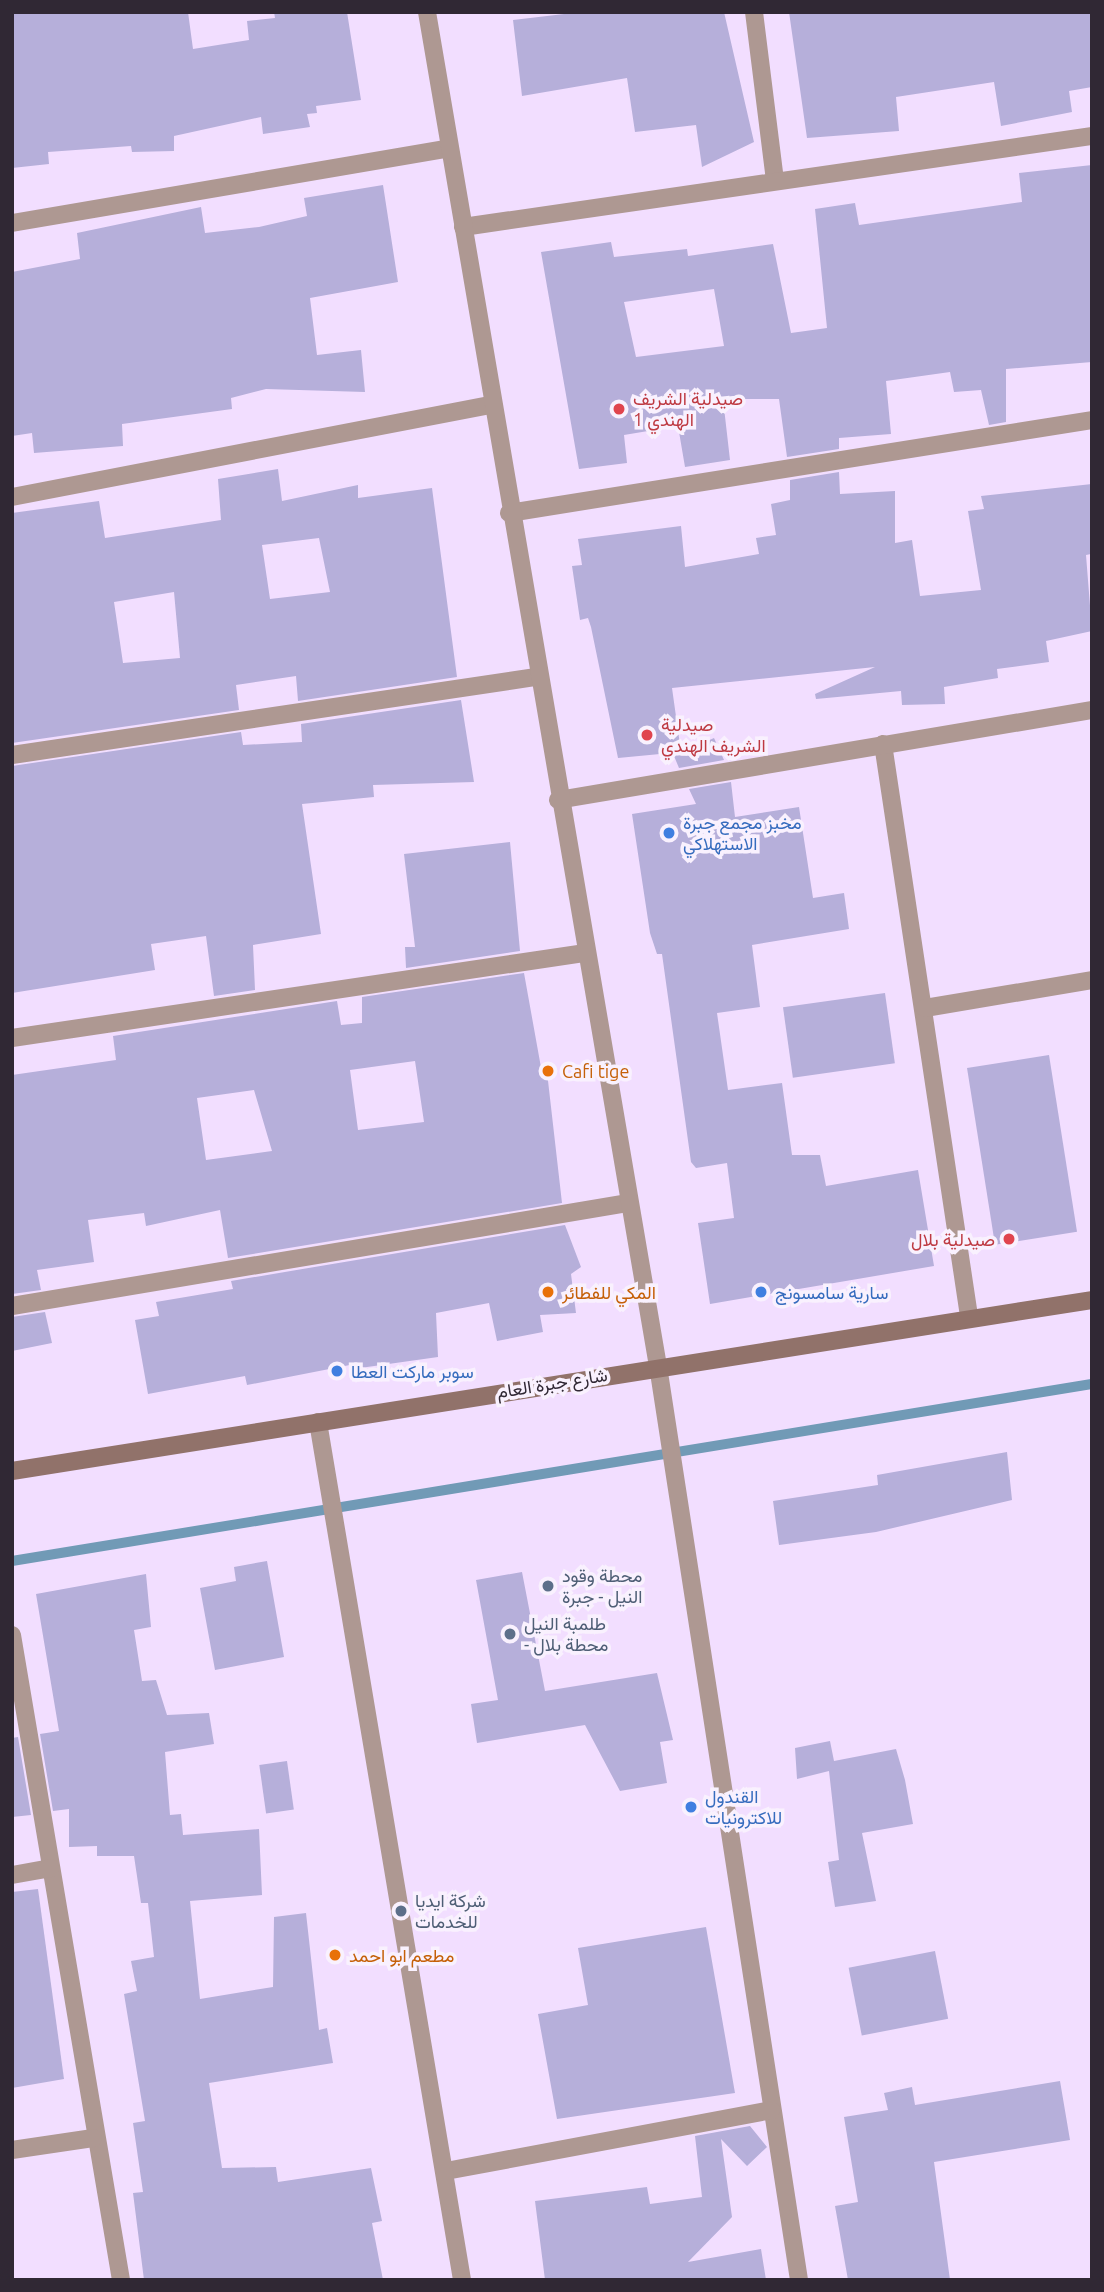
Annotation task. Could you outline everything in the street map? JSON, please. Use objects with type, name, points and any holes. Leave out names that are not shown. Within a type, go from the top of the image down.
[{"type":"main road","name":"شارع جبرة العام","points":[[12,1471],[969,1316],[1092,1300]]},
{"type":"street","points":[[427,12],[536,677],[658,1366],[799,2280]]},
{"type":"street","points":[[754,12],[775,181]]},
{"type":"street","points":[[463,227],[1092,136]]},
{"type":"street","points":[[12,223],[449,148]]},
{"type":"street","points":[[12,497],[493,404]]},
{"type":"street","points":[[509,513],[1092,420]]},
{"type":"street","points":[[12,755],[536,677]]},
{"type":"street","points":[[558,800],[1092,710]]},
{"type":"street","points":[[883,744],[925,1008],[969,1316]]},
{"type":"street","points":[[12,1038],[584,953]]},
{"type":"street","points":[[925,1008],[1092,980]]},
{"type":"street","points":[[12,1306],[628,1203]]},
{"type":"street","points":[[318,1422],[446,2171],[462,2280]]},
{"type":"street","points":[[12,1635],[93,2138],[121,2280]]},
{"type":"street","points":[[12,1875],[50,1868]]},
{"type":"street","points":[[446,2171],[771,2110]]},
{"type":"street","points":[[12,2150],[93,2138]]},
{"type":"building","points":[[12,12],[188,12],[193,49],[249,40],[247,21],[275,18],[274,12],[347,12],[361,100],[316,106],[317,113],[307,114],[310,127],[263,134],[261,117],[174,136],[174,151],[132,152],[131,146],[48,152],[49,164],[12,168]]},
{"type":"building","points":[[581,12],[724,12],[754,142],[702,167],[696,125],[635,132],[627,78],[522,96],[513,20]]},
{"type":"building","points":[[789,12],[1092,12],[1092,87],[1069,91],[1072,112],[1001,126],[994,82],[896,97],[899,131],[807,138]]},
{"type":"building","points":[[1092,165],[1092,362],[1006,369],[1006,422],[989,425],[981,390],[954,392],[950,372],[886,381],[891,434],[839,438],[839,449],[787,457],[779,399],[723,399],[730,460],[685,467],[678,426],[624,435],[627,463],[579,469],[541,252],[611,242],[614,257],[687,249],[688,256],[773,244],[791,333],[827,328],[815,209],[855,203],[859,225],[1022,202],[1019,173]],"holes":[[[714,289],[724,346],[636,357],[624,302]]]},
{"type":"building","points":[[383,185],[398,282],[310,298],[317,355],[361,350],[365,392],[266,389],[231,398],[232,409],[122,424],[123,446],[34,453],[32,433],[12,436],[12,272],[80,259],[77,233],[201,207],[205,233],[259,227],[307,216],[304,198]]},
{"type":"building","points":[[278,469],[282,501],[358,485],[358,498],[432,488],[457,677],[298,701],[296,676],[236,685],[239,710],[12,743],[12,513],[99,501],[105,538],[221,520],[218,479]],"holes":[[[319,538],[330,592],[270,599],[262,545]],[[174,592],[180,658],[123,663],[114,602]]]},
{"type":"building","points":[[839,472],[840,494],[895,491],[895,543],[912,540],[920,596],[981,590],[968,511],[984,509],[981,496],[1092,484],[1091,554],[1086,555],[1092,631],[1046,641],[1049,662],[997,669],[998,678],[944,687],[945,704],[902,705],[901,691],[816,699],[815,694],[875,667],[672,688],[681,752],[618,758],[591,627],[588,618],[580,620],[572,566],[582,565],[578,539],[681,526],[685,567],[759,554],[756,538],[776,535],[771,504],[790,500],[790,480]]},
{"type":"building","points":[[461,700],[474,782],[373,785],[374,797],[302,804],[321,934],[253,945],[255,990],[214,996],[206,936],[151,944],[155,970],[12,993],[12,766],[241,732],[243,745],[302,742],[301,724]]},
{"type":"building","points":[[714,738],[724,760],[679,768],[674,756]]},
{"type":"building","points":[[731,782],[735,817],[799,807],[813,898],[844,893],[849,929],[752,945],[760,1007],[717,1013],[728,1090],[782,1083],[792,1155],[820,1155],[826,1186],[918,1170],[934,1266],[710,1304],[698,1223],[734,1218],[727,1163],[696,1168],[691,1162],[662,954],[657,954],[650,933],[632,814],[696,804],[689,789]]},
{"type":"building","points":[[510,842],[520,951],[406,968],[405,947],[415,947],[404,854]]},
{"type":"building","points":[[524,973],[542,1073],[547,1072],[562,1203],[228,1258],[220,1210],[146,1226],[144,1213],[88,1220],[94,1262],[37,1270],[41,1290],[12,1294],[12,1075],[116,1060],[113,1036],[337,1001],[341,1025],[362,1023],[362,997]],"holes":[[[415,1061],[424,1122],[358,1130],[350,1070]],[[254,1090],[272,1151],[206,1160],[197,1098]]]},
{"type":"building","points":[[885,993],[895,1063],[793,1078],[783,1007]]},
{"type":"building","points":[[1049,1055],[1077,1232],[995,1245],[967,1068]]},
{"type":"building","points":[[565,1225],[581,1267],[571,1274],[576,1313],[540,1315],[543,1332],[497,1341],[489,1303],[436,1313],[438,1357],[360,1368],[360,1363],[247,1385],[245,1376],[148,1394],[135,1320],[159,1316],[156,1302],[233,1289],[231,1281]]},
{"type":"building","points":[[45,1312],[52,1343],[12,1351],[12,1317]]},
{"type":"building","points":[[1007,1452],[1012,1500],[876,1532],[779,1545],[773,1501],[878,1485],[877,1475]]},
{"type":"building","points":[[267,1561],[284,1657],[215,1670],[200,1588],[236,1581],[234,1567]]},
{"type":"building","points":[[522,1572],[545,1691],[657,1673],[673,1740],[660,1742],[667,1783],[620,1791],[585,1725],[477,1743],[471,1704],[498,1700],[476,1580]]},
{"type":"building","points":[[146,1574],[151,1627],[134,1630],[142,1681],[156,1680],[167,1715],[209,1713],[214,1744],[165,1752],[170,1815],[181,1814],[183,1835],[259,1829],[262,1895],[190,1901],[200,1999],[273,1987],[274,1917],[306,1913],[319,2030],[327,2028],[333,2063],[209,2083],[222,2168],[276,2167],[278,2182],[371,2168],[382,2221],[372,2223],[383,2280],[144,2280],[133,2193],[143,2192],[133,2123],[145,2121],[124,1994],[137,1991],[131,1961],[154,1957],[148,1903],[141,1903],[134,1856],[97,1856],[97,1846],[69,1847],[69,1809],[53,1811],[40,1734],[59,1731],[36,1594]]},
{"type":"building","points":[[18,1737],[31,1815],[12,1817],[12,1738]]},
{"type":"building","points":[[830,1741],[834,1761],[896,1749],[905,1780],[913,1824],[862,1833],[876,1901],[835,1907],[828,1862],[839,1860],[829,1771],[797,1779],[795,1748]]},
{"type":"building","points":[[287,1761],[294,1810],[266,1813],[259,1765]]},
{"type":"building","points":[[38,1889],[64,2079],[12,2088],[12,1892]]},
{"type":"building","points":[[706,1927],[735,2093],[557,2119],[538,2014],[588,2005],[578,1948]]},
{"type":"building","points":[[935,1951],[948,2019],[862,2036],[849,1968]]},
{"type":"building","points":[[1060,2081],[1070,2140],[934,2162],[950,2280],[848,2280],[835,2206],[858,2202],[844,2117],[888,2110],[884,2093],[912,2087],[915,2105]]},
{"type":"building","points":[[750,2126],[767,2147],[747,2166],[721,2139],[732,2217],[688,2262],[761,2249],[766,2280],[545,2280],[535,2201],[647,2187],[650,2204],[702,2197],[695,2136]]},
{"type":"waterway","points":[[12,1561],[1092,1384]]},
{"type":"place","name":"صيدلية الشريف الهندي 1","points":[[619,409]]},
{"type":"place","name":"صيدلية الشريف الهندي","points":[[647,735]]},
{"type":"place","name":"مخبز مجمع جبرة الاستهلاكي","points":[[669,833]]},
{"type":"place","name":"Cafi tige","points":[[548,1071]]},
{"type":"place","name":"صيدلية بلال","points":[[1009,1239]]},
{"type":"place","name":"المكي للفطائر","points":[[548,1292]]},
{"type":"place","name":"سارية سامسونج","points":[[761,1292]]},
{"type":"place","name":"سوبر ماركت العطا","points":[[337,1371]]},
{"type":"place","name":"محطة وقود النيل - جبرة","points":[[548,1586]]},
{"type":"place","name":"طلمبة النيل - محطة بلال","points":[[510,1634]]},
{"type":"place","name":"القندول للاكترونيات","points":[[691,1807]]},
{"type":"place","name":"شركة ايديا للخدمات","points":[[401,1911]]},
{"type":"place","name":"مطعم ابو احمد","points":[[335,1955]]}]
